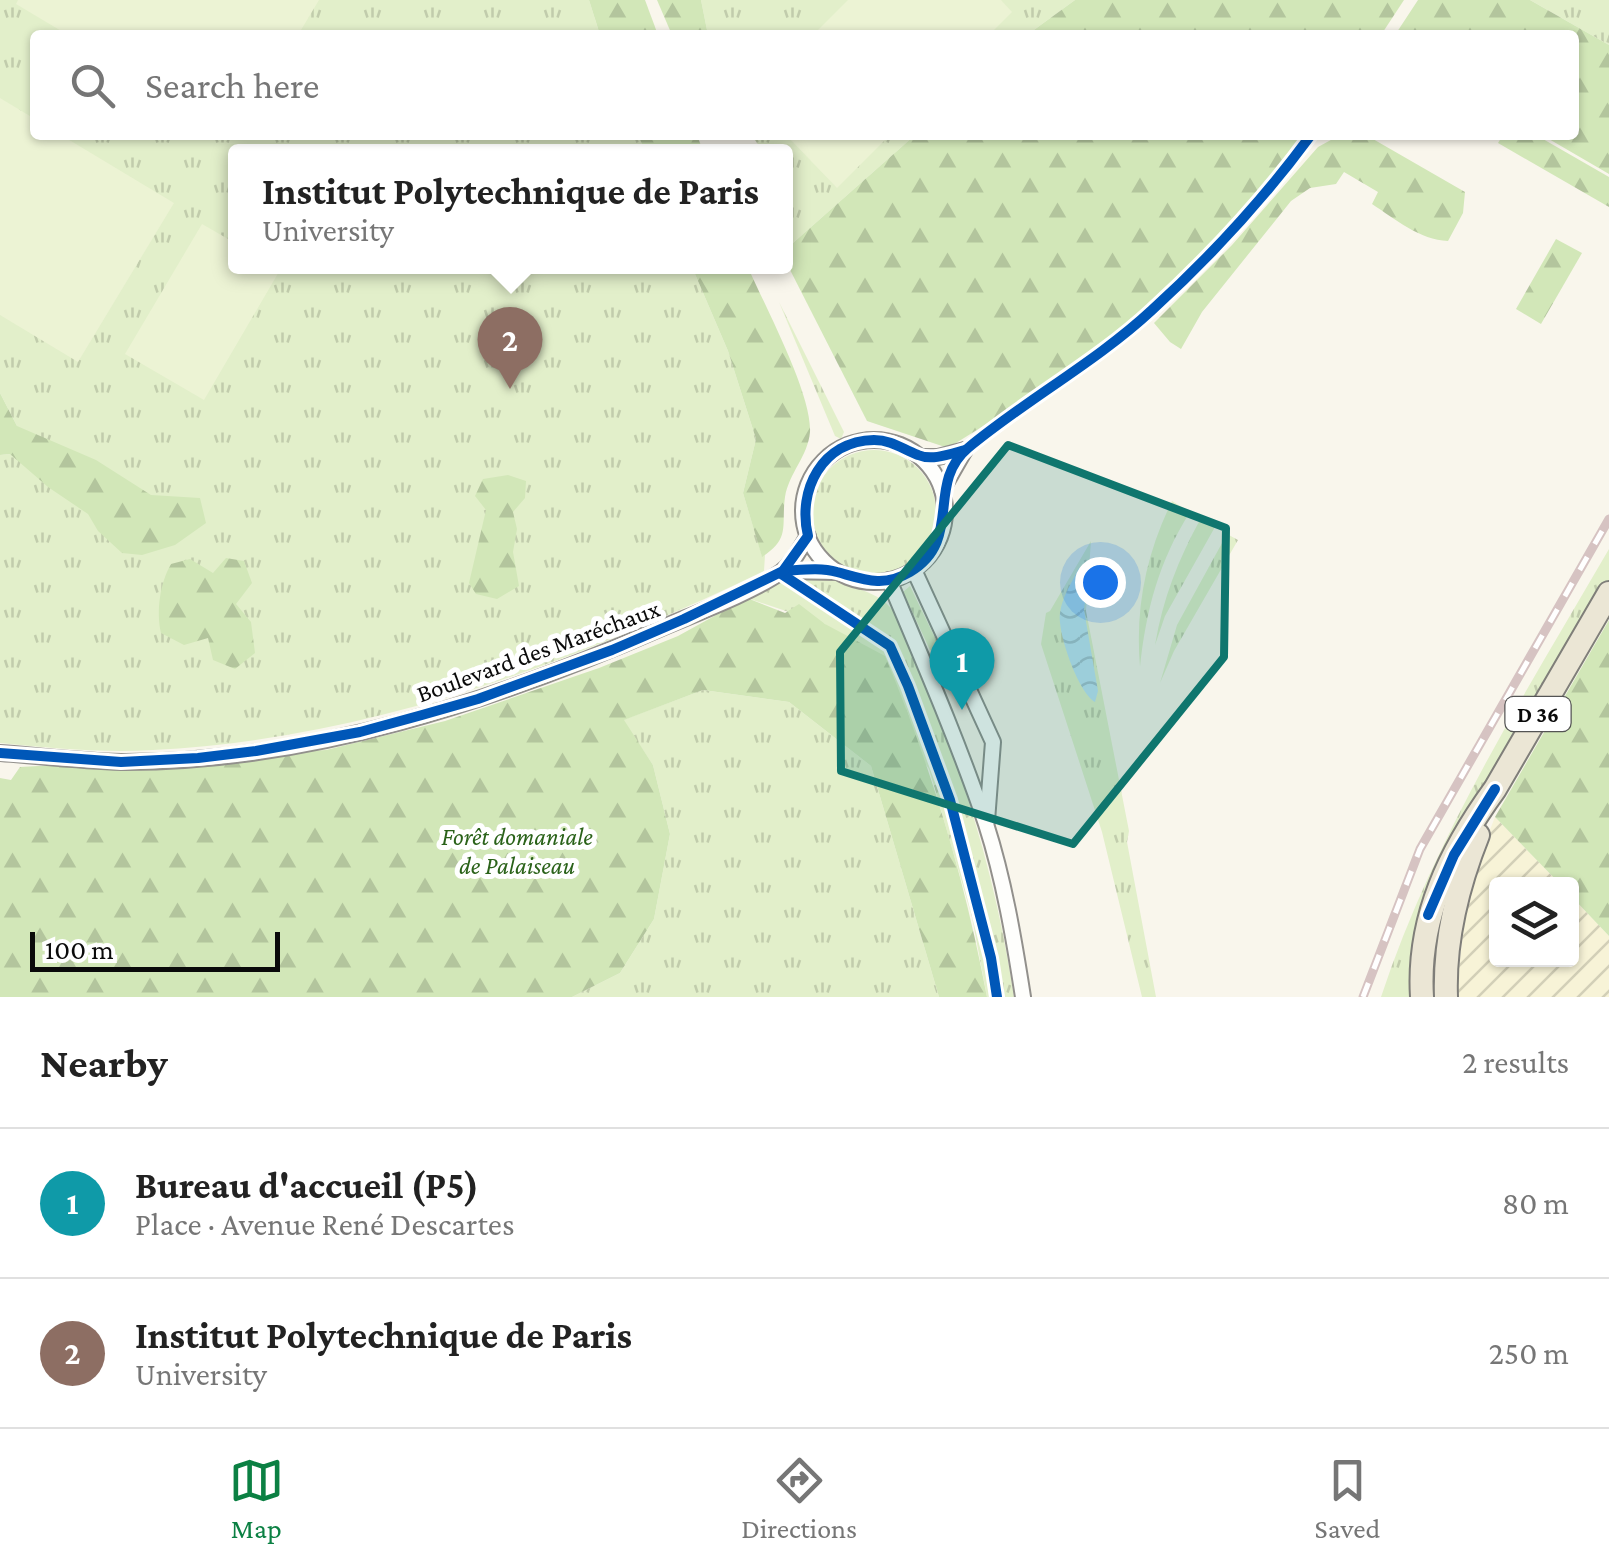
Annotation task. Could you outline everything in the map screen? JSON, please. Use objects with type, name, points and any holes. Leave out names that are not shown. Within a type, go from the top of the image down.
[{"type":"main road","name":"D 36","points":[[1422,997],[1422,947],[1433,900],[1454,854],[1609,593]]},
{"type":"main road","name":"D 36","points":[[1446,997],[1456,903],[1495,789]]},
{"type":"street","points":[[920,456],[942,490],[945,520],[935,548],[914,570],[889,580],[853,579],[836,572],[814,550],[804,518],[809,483],[830,455],[862,441],[877,440],[892,442],[920,456],[938,457],[964,450],[942,490]]},
{"type":"street","name":"Boulevard des Maréchaux","points":[[783,571],[808,536]]},
{"type":"street","points":[[914,570],[993,742],[986,826]]},
{"type":"street","name":"Boulevard des Maréchaux","points":[[0,755],[121,762],[198,758],[360,732],[478,699],[612,650],[783,571],[836,572]]},
{"type":"street","points":[[889,580],[950,726],[986,826],[1012,928],[1023,997]]},
{"type":"highlighted area","points":[[1008,445],[1226,528],[1224,657],[1073,844],[841,771],[840,652]]},
{"type":"shaded area","points":[[1495,817],[1553,877],[1489,877],[1489,967],[1579,967],[1579,904],[1609,936],[1609,997],[1456,997],[1466,904]]},
{"type":"green space","points":[[0,0],[589,0],[598,30],[30,30],[30,140],[640,140],[642,144],[228,144],[228,274],[695,274],[728,351],[756,439],[743,493],[762,556],[765,555],[764,571],[543,666],[390,713],[233,743],[153,750],[0,743],[0,455],[10,454],[17,426],[0,393]]},
{"type":"green space","points":[[18,0],[319,0],[301,30],[60,30],[16,4]]},
{"type":"green space","points":[[589,0],[645,0],[656,30],[598,30]]},
{"type":"green space","points":[[657,0],[701,0],[707,30],[670,30]]},
{"type":"green space","points":[[701,0],[1075,0],[1034,30],[707,30]]},
{"type":"green space","points":[[848,0],[1001,0],[1012,12],[994,30],[818,30]]},
{"type":"green space","points":[[1075,0],[1404,0],[1384,30],[1034,30]]},
{"type":"green space","points":[[1418,0],[1530,0],[1609,45],[1609,174],[1551,140],[1579,140],[1579,30],[1398,30]]},
{"type":"green space","points":[[1530,0],[1609,0],[1609,45]]},
{"type":"green space","points":[[0,98],[30,116],[30,140],[69,140],[174,203],[78,362],[0,315]]},
{"type":"green space","points":[[640,140],[699,140],[700,144],[642,144]]},
{"type":"green space","points":[[755,140],[909,140],[793,243],[793,144],[758,144]]},
{"type":"green space","points":[[791,140],[885,140],[837,188]]},
{"type":"green space","points":[[909,140],[1306,140],[1283,173],[1150,306],[1049,385],[948,448],[867,421],[792,274],[793,243]]},
{"type":"green space","points":[[1331,140],[1375,140],[1465,192],[1463,213],[1448,241],[1428,237],[1399,222],[1372,204],[1378,192],[1344,172],[1336,184],[1310,188],[1291,201],[1202,312],[1181,349],[1170,342],[1154,323],[1232,245],[1318,147]]},
{"type":"green space","points":[[1545,140],[1609,177],[1609,207],[1498,143]]},
{"type":"green space","points":[[202,224],[228,239],[228,274],[278,274],[204,400],[125,354]]},
{"type":"green space","points":[[1556,239],[1582,253],[1541,324],[1516,309]]},
{"type":"green space","points":[[695,274],[751,274],[786,349],[809,415],[809,441],[787,488],[783,531],[777,544],[762,557],[743,493],[756,439],[728,351]]},
{"type":"green space","points":[[779,302],[844,432],[841,439],[835,436]]},
{"type":"green space","points":[[0,393],[17,426],[96,460],[151,495],[200,498],[206,523],[175,545],[142,555],[122,553],[98,531],[88,514],[10,454],[0,455]]},
{"type":"green space","points":[[874,450],[898,455],[918,468],[931,488],[936,512],[931,536],[918,556],[898,569],[874,574],[850,569],[830,556],[817,536],[812,512],[817,488],[830,468],[850,455]]},
{"type":"green space","points":[[508,475],[526,481],[525,498],[513,512],[517,529],[513,552],[519,586],[497,599],[476,594],[469,583],[486,510],[475,496],[483,479]]},
{"type":"green space","points":[[1172,501],[1190,512],[1156,586],[1140,667],[1139,624],[1144,582]]},
{"type":"green space","points":[[1201,518],[1215,527],[1165,616],[1155,645],[1172,580]]},
{"type":"green space","points":[[1227,534],[1238,540],[1174,651],[1160,683],[1177,625]]},
{"type":"green space","points":[[1091,541],[1086,611],[1129,831],[1127,842],[1156,997],[1142,997],[1102,832],[1041,644],[1046,613]]},
{"type":"green space","points":[[1609,549],[1609,580],[1478,804],[1412,997],[1381,997],[1454,823]]},
{"type":"green space","points":[[226,558],[244,561],[252,583],[236,604],[251,622],[255,653],[235,669],[213,660],[208,638],[184,645],[161,633],[160,624],[162,588],[171,564],[190,559],[213,573]]},
{"type":"green space","points":[[818,573],[880,599],[893,610],[901,625],[950,746],[977,828],[1014,997],[987,997],[972,917],[929,769],[825,624],[747,598],[793,575]]},
{"type":"green space","points":[[910,586],[938,644],[934,651],[930,650],[903,592]]},
{"type":"green space","name":"Forêt domaniale de Palaiseau","points":[[747,598],[785,613],[799,604],[825,624],[885,656],[945,824],[987,997],[939,997],[871,766],[789,702],[703,690],[624,720],[653,765],[670,834],[654,919],[620,973],[572,997],[0,997],[0,778],[11,780],[20,767],[326,750],[445,721],[599,668],[678,636]]},
{"type":"green space","points":[[1609,620],[1609,936],[1579,904],[1579,877],[1553,877],[1495,817]]},
{"type":"green space","points":[[703,690],[789,702],[871,766],[939,997],[572,997],[620,973],[654,919],[670,834],[653,765],[623,720]]},
{"type":"water","points":[[1085,566],[1089,570],[1084,610],[1098,691],[1095,702],[1076,674],[1060,622],[1065,595],[1079,568]]},
{"type":"railway","points":[[1363,997],[1420,849],[1609,519]]},
{"type":"cycle path","points":[[783,571],[824,570],[882,581],[900,577],[926,559],[941,528],[948,478],[955,462],[968,448],[1108,347],[1152,310],[1236,226],[1307,140]]},
{"type":"cycle path","points":[[0,753],[121,762],[198,758],[360,732],[478,699],[612,650],[783,571],[808,536],[806,502],[817,471],[840,449],[874,440],[929,457],[965,450]]},
{"type":"cycle path","points":[[780,573],[890,646],[950,800],[991,958],[997,997]]},
{"type":"cycle path","points":[[1428,915],[1454,855],[1495,789]]},
{"type":"place","name":"Institut Polytechnique de Paris","points":[[510,389]]},
{"type":"place","name":"Bureau d'accueil (P5)","points":[[962,710]]}]
